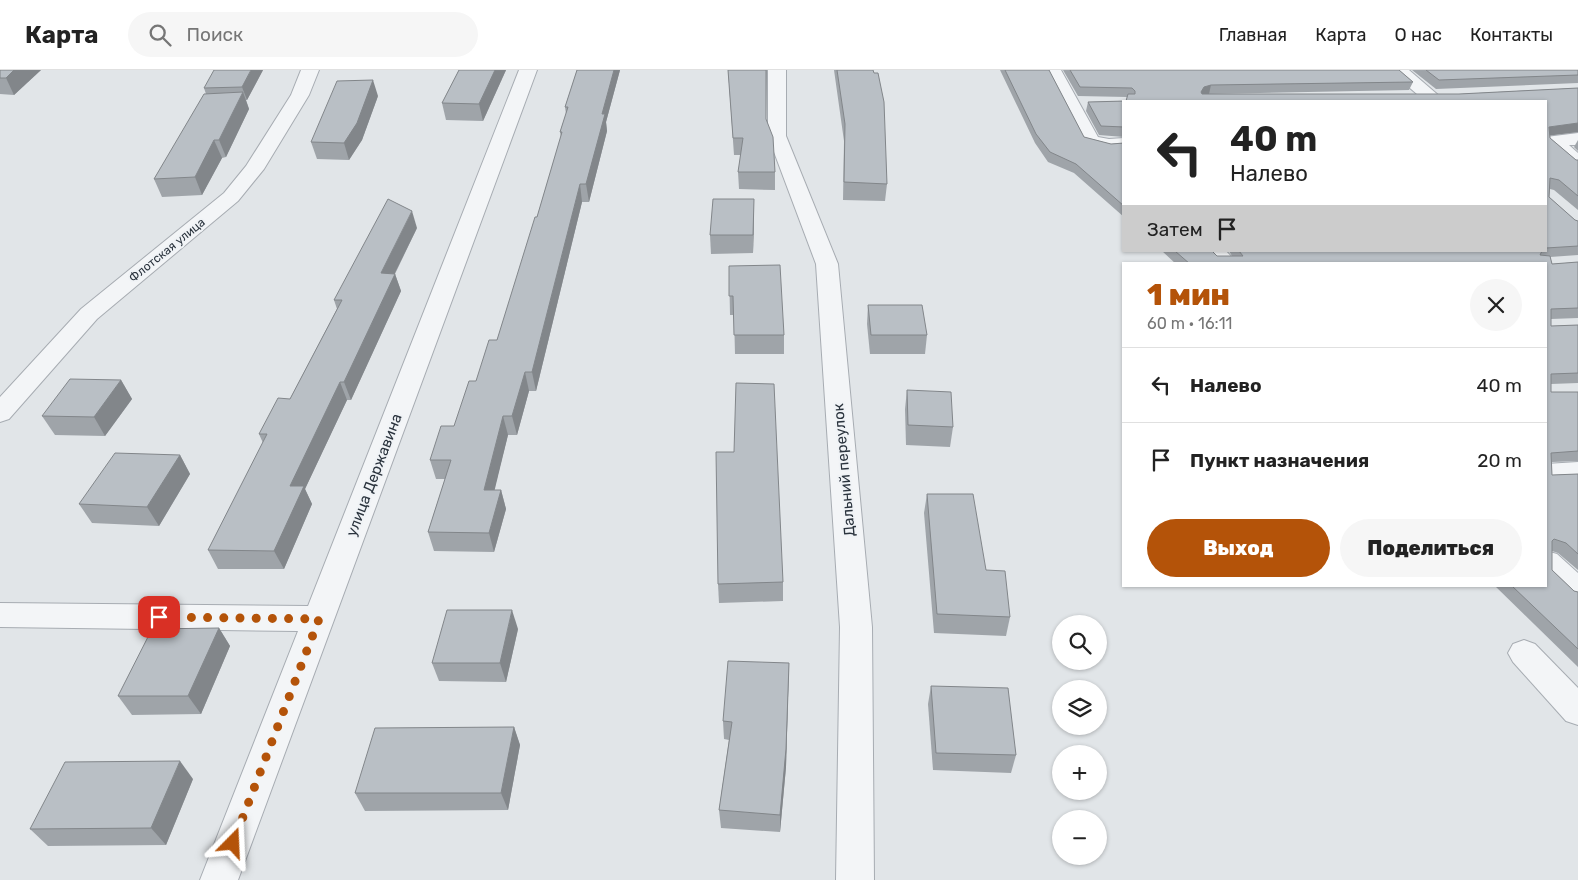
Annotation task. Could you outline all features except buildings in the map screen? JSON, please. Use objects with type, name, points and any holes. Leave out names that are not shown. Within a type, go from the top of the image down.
[{"type":"street","name":"Флотская улица","points":[[4,404],[89,314],[231,197],[254,169],[300,95],[310,70]]},
{"type":"street","name":"улица Державина","points":[[219,880],[528,70]]},
{"type":"street","name":"Дальний переулок","points":[[777,70],[777,136],[827,264],[856,627],[855,880]]},
{"type":"street","points":[[1052,70],[1063,70]]},
{"type":"street","points":[[1052,70],[1080,104],[1091,141],[1108,145],[1122,144]]},
{"type":"street","points":[[1398,70],[1440,98]]},
{"type":"street","points":[[1402,97],[1440,98]]},
{"type":"street","points":[[1578,139],[1552,141],[1578,163]]},
{"type":"street","points":[[1214,252],[1225,262]]},
{"type":"street","points":[[1547,474],[1578,472]]},
{"type":"street","points":[[1560,566],[1578,591]]},
{"type":"street","points":[[0,615],[319,619]]},
{"type":"street","points":[[1524,653],[1578,711]]},
{"type":"route","points":[[159,617],[319,619],[233,843]]}]
